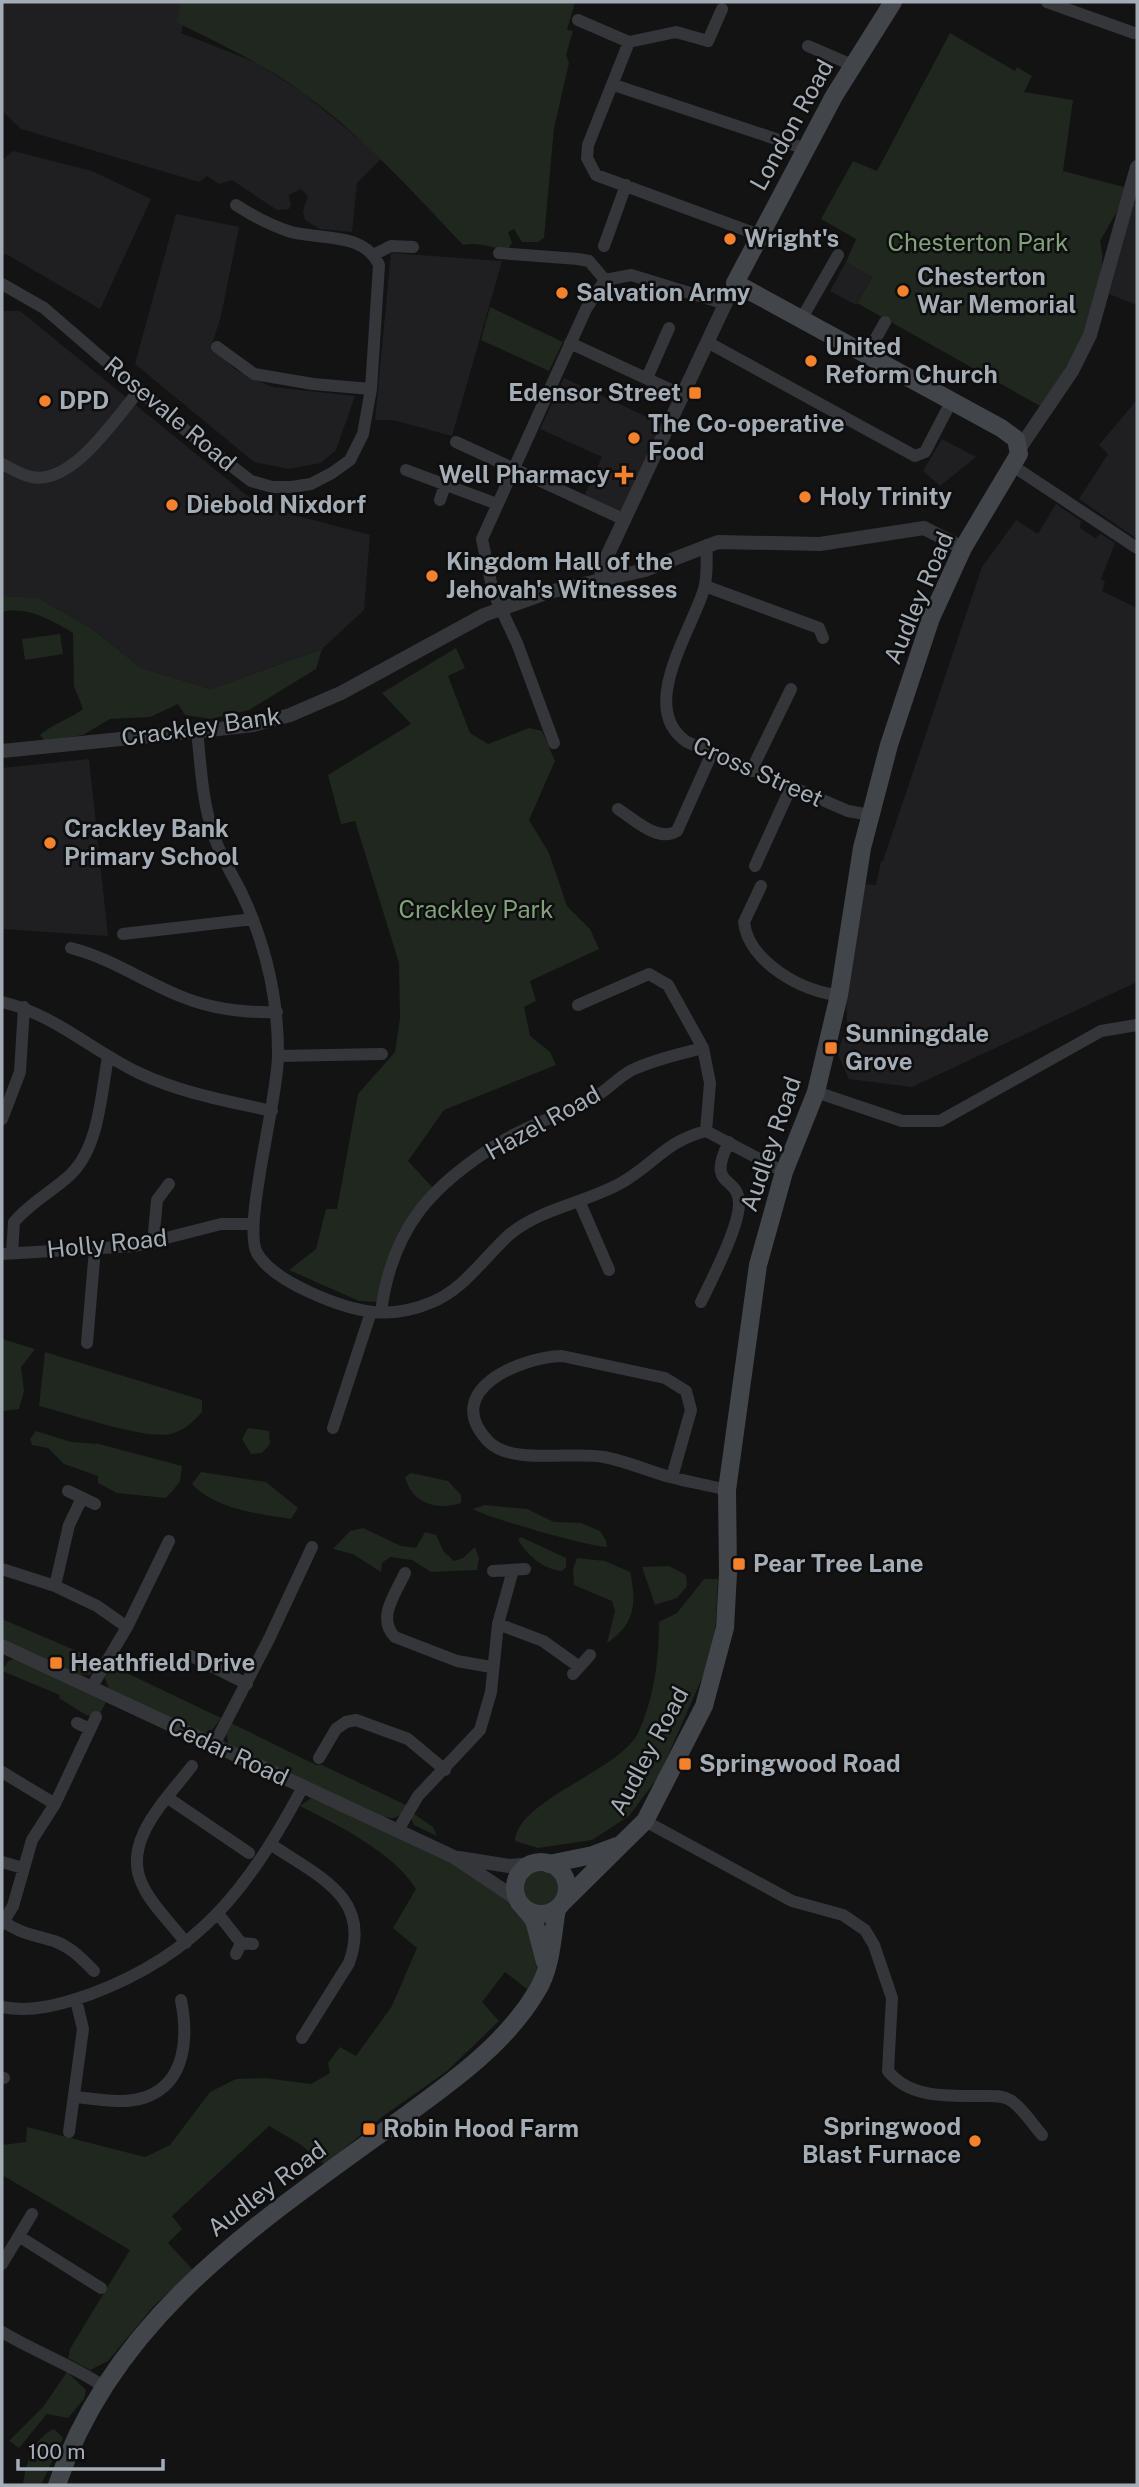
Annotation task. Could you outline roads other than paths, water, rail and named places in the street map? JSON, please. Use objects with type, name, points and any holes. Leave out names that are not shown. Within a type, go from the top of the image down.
[{"type":"main road","name":"London Road","points":[[735,283],[852,65],[893,2]]},
{"type":"main road","points":[[735,283],[1010,434],[1016,458]]},
{"type":"main road","name":"Audley Road","points":[[57,2485],[77,2432],[103,2386],[145,2332],[207,2266],[263,2218],[485,2054],[523,2013],[539,1988],[560,1906],[645,1821],[704,1706],[724,1628],[728,1573],[727,1490],[756,1276],[784,1172],[816,1092],[839,995],[856,874],[870,815],[919,654],[963,548],[1016,458]]},
{"type":"main road","name":"Audley Road","points":[[541,1864],[593,1855],[622,1844]]},
{"type":"main road","points":[[520,1903],[539,1914],[560,1906],[566,1883],[559,1869],[541,1864],[521,1872],[516,1881],[520,1903],[534,1920],[546,1967]]},
{"type":"street","points":[[1047,2],[1135,33]]},
{"type":"street","points":[[578,20],[629,42],[676,32],[708,41],[722,9]]},
{"type":"street","points":[[629,42],[588,145],[587,159],[596,175],[759,235]]},
{"type":"street","points":[[808,46],[852,65]]},
{"type":"street","points":[[614,85],[806,149]]},
{"type":"street","points":[[1137,167],[1090,335],[1072,371],[1016,458],[1137,548]]},
{"type":"street","points":[[604,246],[626,185]]},
{"type":"street","points":[[236,205],[289,231],[352,242],[363,245],[375,254],[391,246],[413,247]]},
{"type":"street","points":[[499,253],[578,258],[589,261],[605,281]]},
{"type":"street","name":"Rosevale Road","points":[[2,284],[44,307],[139,391],[251,481],[272,487],[311,484],[349,460],[363,434],[371,389],[380,272],[375,254]]},
{"type":"street","points":[[802,318],[838,256]]},
{"type":"street","points":[[554,743],[522,655],[494,592],[482,539],[586,309],[605,281],[631,275],[726,304]]},
{"type":"street","name":"London Road","points":[[601,581],[602,567],[735,283]]},
{"type":"street","points":[[867,354],[885,322]]},
{"type":"street","points":[[646,378],[668,328]]},
{"type":"street","points":[[570,343],[684,396]]},
{"type":"street","points":[[709,343],[915,456],[925,452],[952,400]]},
{"type":"street","points":[[217,347],[254,374],[313,384],[371,389]]},
{"type":"street","points":[[2,464],[32,477],[54,475],[72,468],[139,391]]},
{"type":"street","points":[[456,442],[625,520]]},
{"type":"street","points":[[406,470],[496,504]]},
{"type":"street","points":[[440,500],[446,485]]},
{"type":"street","name":"Crackley Bank","points":[[2,751],[253,725],[312,707],[501,608],[549,592],[645,570],[707,545],[730,540],[820,544],[873,539],[924,528],[963,548]]},
{"type":"street","name":"Cross Street","points":[[707,545],[705,586],[666,691],[664,710],[668,723],[679,737],[751,771],[848,811],[870,815]]},
{"type":"street","points":[[705,586],[819,628],[823,638]]},
{"type":"street","points":[[751,771],[791,689]]},
{"type":"street","points":[[197,732],[202,783],[213,834],[253,919],[270,972],[279,1056],[253,1224],[257,1252],[279,1278],[346,1305],[376,1312],[410,1310],[432,1303],[452,1292],[510,1234],[533,1218],[580,1203],[622,1182],[675,1141],[706,1131],[784,1172]]},
{"type":"street","points":[[618,809],[660,835],[672,834],[677,831],[712,753]]},
{"type":"street","points":[[755,866],[791,787]]},
{"type":"street","points":[[761,887],[744,922],[756,952],[812,991],[839,995]]},
{"type":"street","points":[[123,934],[253,919]]},
{"type":"street","points":[[71,948],[107,960],[205,1005],[248,1013],[276,1012]]},
{"type":"street","points":[[578,1005],[649,974],[668,985],[704,1048],[710,1083],[706,1131]]},
{"type":"street","points":[[2,1002],[24,1007],[60,1024],[108,1057],[141,1074],[191,1093],[272,1111]]},
{"type":"street","points":[[2,1119],[7,1093],[20,1072],[24,1007]]},
{"type":"street","points":[[816,1092],[902,1121],[940,1121],[1101,1031],[1137,1026]]},
{"type":"street","name":"Hazel Road","points":[[333,1428],[403,1233],[434,1194],[467,1166],[508,1138],[596,1097],[630,1071],[704,1048]]},
{"type":"street","points":[[279,1056],[382,1054]]},
{"type":"street","points":[[7,1254],[14,1222],[71,1174],[84,1155],[96,1124],[108,1057]]},
{"type":"street","points":[[701,1302],[729,1239],[739,1204],[737,1195],[719,1169],[729,1142]]},
{"type":"street","points":[[153,1244],[157,1200],[169,1184]]},
{"type":"street","points":[[580,1203],[609,1270]]},
{"type":"street","name":"Holly Road","points":[[7,1254],[153,1244],[221,1224],[253,1224]]},
{"type":"street","points":[[88,1343],[95,1248]]},
{"type":"street","points":[[672,1477],[691,1410],[686,1391],[665,1378],[562,1356],[548,1356],[512,1368],[484,1386],[475,1397],[472,1408],[475,1421],[491,1444],[503,1450],[517,1454],[603,1456],[672,1477],[727,1490]]},
{"type":"street","points":[[68,1491],[95,1504]]},
{"type":"street","points":[[55,1586],[69,1525],[82,1497]]},
{"type":"street","points":[[91,1688],[127,1627],[169,1541]]},
{"type":"street","points":[[214,1745],[247,1684],[312,1547]]},
{"type":"street","points":[[2,1569],[55,1586],[97,1606],[127,1627]]},
{"type":"street","points":[[398,1830],[418,1796],[480,1730],[491,1692],[491,1667],[498,1624],[519,1570],[493,1571]]},
{"type":"street","points":[[405,1573],[386,1615],[388,1631],[395,1637],[457,1661],[491,1667]]},
{"type":"street","points":[[498,1624],[543,1641],[576,1670],[590,1655]]},
{"type":"street","name":"Cedar Road","points":[[2,1648],[454,1857]]},
{"type":"street","points":[[191,1656],[247,1684]]},
{"type":"street","points":[[318,1758],[332,1749],[336,1729],[346,1722],[356,1720],[408,1739],[445,1770]]},
{"type":"street","points":[[77,1723],[93,1723],[55,1804],[32,1840],[13,1906],[2,1922],[16,1931],[55,1941],[74,1951],[94,1971]]},
{"type":"street","points":[[187,1942],[142,1886],[137,1849],[145,1829],[191,1766]]},
{"type":"street","points":[[2,1772],[55,1804]]},
{"type":"street","points":[[2,2007],[31,2008],[76,2000],[135,1976],[187,1942],[219,1915],[272,1845],[303,1787]]},
{"type":"street","points":[[168,1798],[248,1853]]},
{"type":"street","points":[[645,1821],[792,1901],[853,1919],[874,1945],[892,1998],[888,2071],[897,2082],[919,2091],[946,2096],[1000,2096],[1011,2100],[1042,2135]]},
{"type":"street","points":[[272,1845],[337,1890],[347,1902],[355,1924],[356,1937],[349,1963],[310,2034]]},
{"type":"street","points":[[454,1857],[509,1866],[541,1864]]},
{"type":"street","points":[[454,1857],[520,1903]]},
{"type":"street","points":[[2,1862],[23,1868]]},
{"type":"street","points":[[219,1915],[234,1931],[243,1947]]},
{"type":"street","points":[[69,2132],[83,2029],[76,2000]]},
{"type":"street","points":[[75,2097],[121,2101],[146,2097],[161,2086],[175,2073],[183,2055],[187,2027],[181,2000]]},
{"type":"street","points":[[2,2264],[32,2214]]},
{"type":"street","points":[[20,2237],[101,2288]]},
{"type":"street","points":[[2,2332],[33,2351],[72,2366],[103,2386]]},
{"type":"place","name":"Wright's","points":[[730,239]]},
{"type":"place","name":"Chesterton War Memorial","points":[[903,291]]},
{"type":"place","name":"Salvation Army","points":[[562,293]]},
{"type":"place","name":"United Reform Church","points":[[811,361]]},
{"type":"place","name":"Edensor Street","points":[[695,393]]},
{"type":"place","name":"DPD","points":[[45,401]]},
{"type":"place","name":"The Co-operative Food","points":[[634,438]]},
{"type":"place","name":"Well Pharmacy","points":[[624,475]]},
{"type":"place","name":"Holy Trinity","points":[[805,497]]},
{"type":"place","name":"Diebold Nixdorf","points":[[172,505]]},
{"type":"place","name":"Kingdom Hall of the Jehovah's Witnesses","points":[[432,576]]},
{"type":"place","name":"Crackley Bank Primary School","points":[[50,843]]},
{"type":"place","name":"Sunningdale Grove","points":[[831,1048]]},
{"type":"place","name":"Pear Tree Lane","points":[[739,1564]]},
{"type":"place","name":"Heathfield Drive","points":[[56,1663]]},
{"type":"place","name":"Springwood Road","points":[[685,1764]]},
{"type":"place","name":"Robin Hood Farm","points":[[369,2129]]},
{"type":"place","name":"Springwood Blast Furnace","points":[[975,2141]]},
{"type":"park label","name":"Chesterton Park","points":[[978,243]]},
{"type":"park label","name":"Crackley Park","points":[[476,910]]}]
